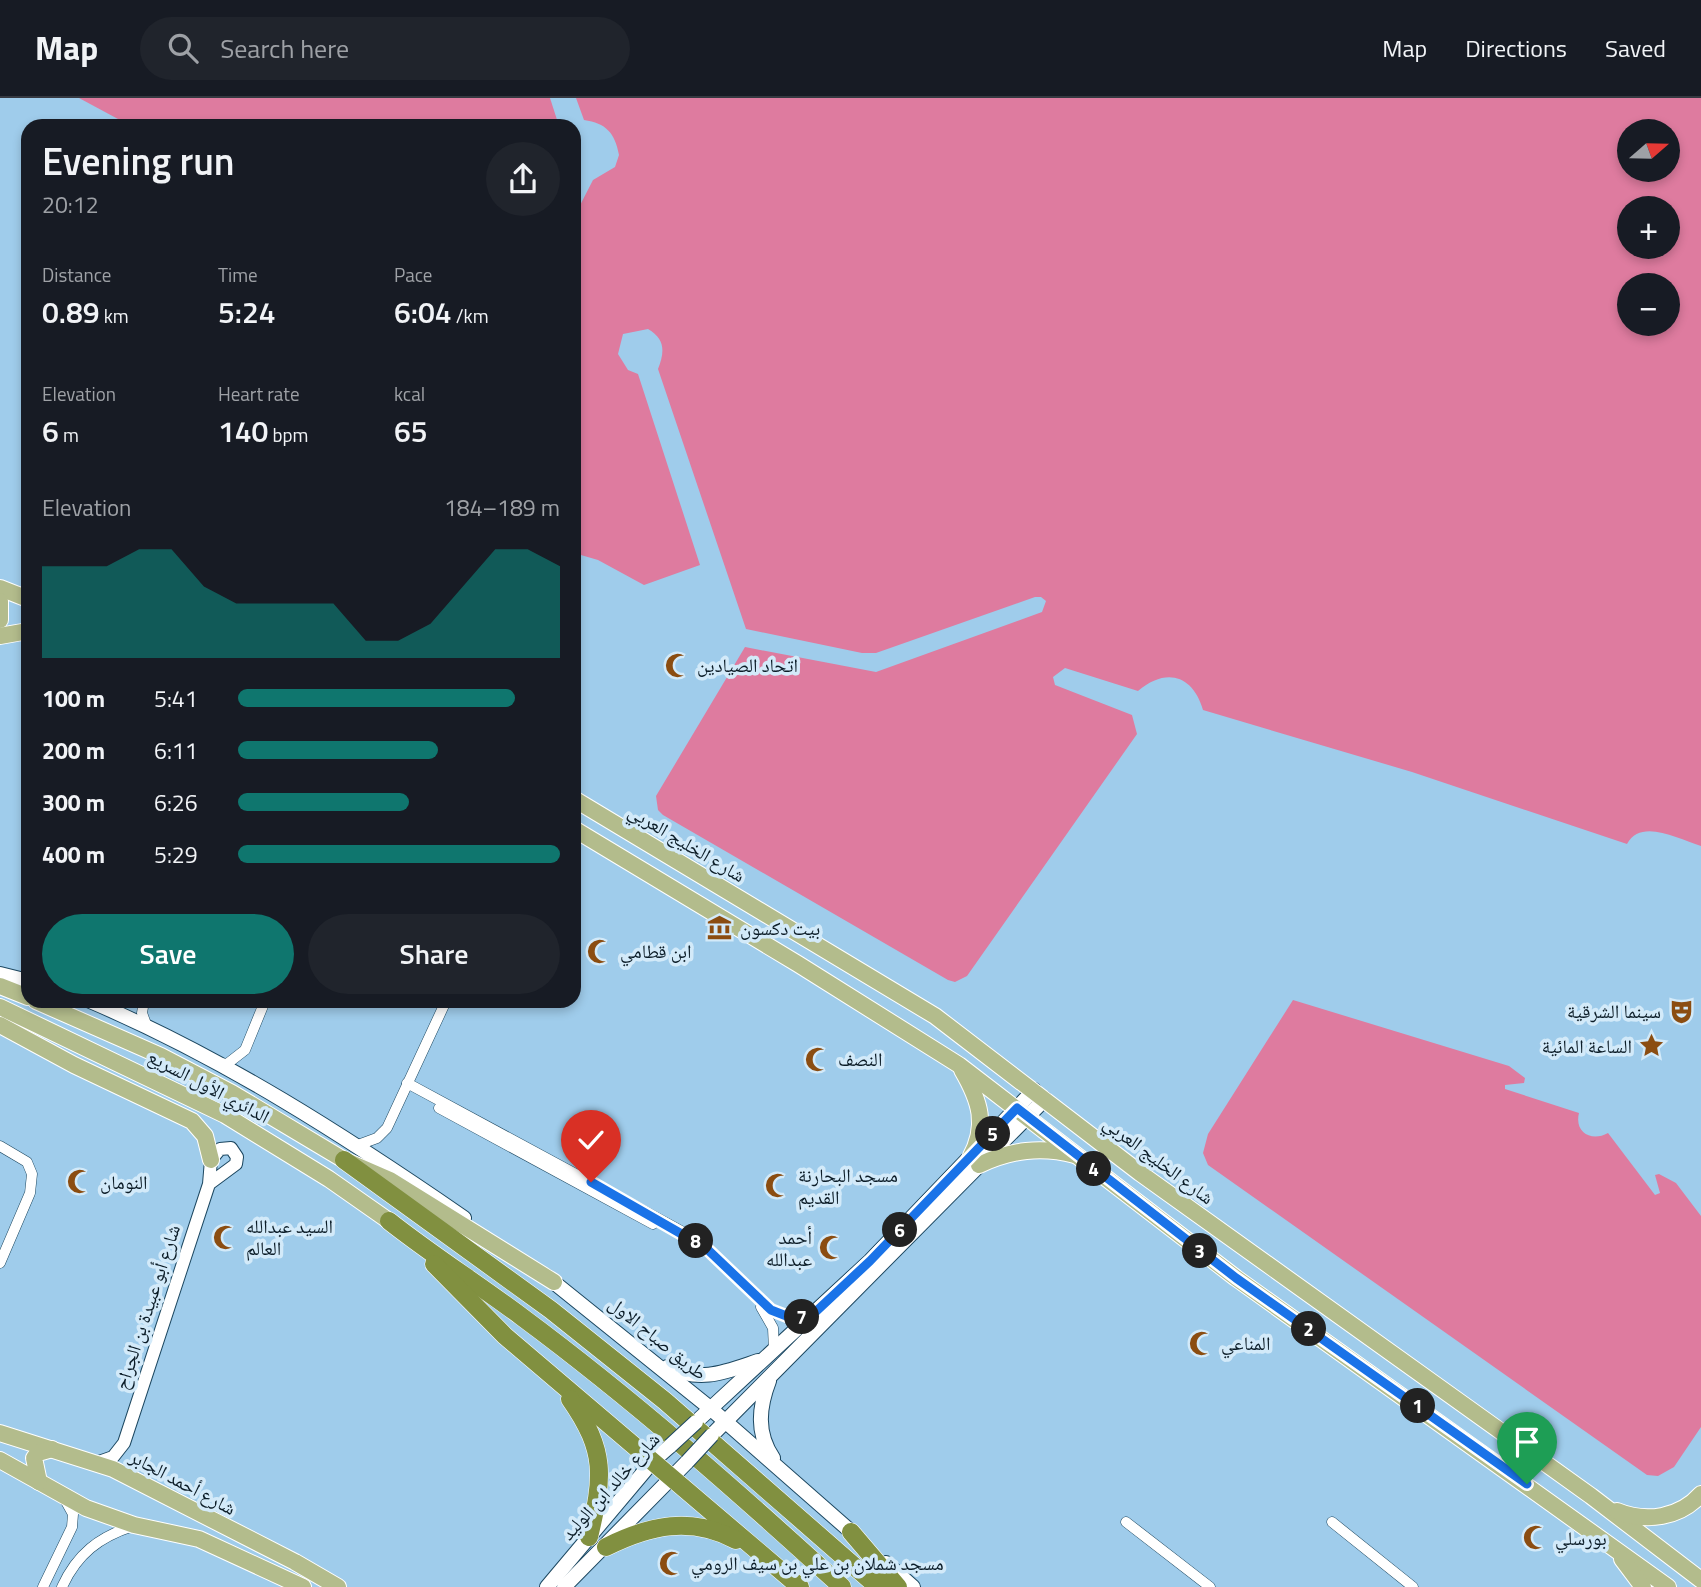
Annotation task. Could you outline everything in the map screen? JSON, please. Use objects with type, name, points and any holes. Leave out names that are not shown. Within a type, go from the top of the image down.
[{"type":"highway","points":[[344,1160],[551,1310],[665,1401],[878,1587]]},
{"type":"highway","points":[[396,1226],[505,1336],[800,1587]]},
{"type":"highway","points":[[396,1226],[523,1318],[644,1414],[746,1499],[842,1587]]},
{"type":"highway","points":[[555,1379],[586,1423],[600,1458],[601,1482],[589,1537]]},
{"type":"highway","points":[[607,1548],[651,1528],[690,1525],[717,1530],[763,1555]]},
{"type":"highway","points":[[851,1532],[898,1587]]},
{"type":"main road","points":[[0,588],[21,596]]},
{"type":"main road","points":[[0,601],[0,620]]},
{"type":"main road","points":[[0,636],[21,632]]},
{"type":"main road","name":"شارع الخليج العربي","points":[[581,803],[936,1017],[1229,1239],[1591,1496],[1701,1584]]},
{"type":"main road","points":[[581,833],[799,964],[959,1065],[1236,1278],[1668,1587]]},
{"type":"main road","points":[[0,974],[21,979]]},
{"type":"main road","points":[[0,986],[21,995]]},
{"type":"main road","name":"الدائري الأول السريع","points":[[0,1007],[225,1115],[329,1179],[396,1226]]},
{"type":"main road","name":"الدائري الأول السريع","points":[[52,1008],[161,1056],[232,1093],[344,1160],[390,1180],[554,1282]]},
{"type":"main road","name":"الدائري الأول السريع","points":[[105,1008],[216,1062],[358,1145]]},
{"type":"main road","points":[[0,1025],[74,1065],[192,1121],[205,1136],[211,1160]]},
{"type":"main road","points":[[959,1065],[980,1107],[981,1132],[974,1162],[1033,1150],[1080,1157]]},
{"type":"main road","name":"شارع خالد ابن الوليد","points":[[564,1587],[607,1548],[1040,1095]]},
{"type":"main road","name":"طريق صباح الاول","points":[[358,1145],[554,1282],[655,1362],[726,1421],[913,1587]]},
{"type":"main road","name":"شارع خالد ابن الوليد","points":[[547,1587],[653,1461],[974,1162]]},
{"type":"main road","points":[[655,1362],[698,1377],[720,1375],[770,1354]]},
{"type":"main road","points":[[773,1372],[763,1397],[760,1423],[766,1448],[782,1470]]},
{"type":"main road","name":"شارع أحمد الجابر","points":[[0,1433],[96,1463],[128,1476],[166,1499],[295,1562],[338,1587]]},
{"type":"main road","points":[[39,1482],[34,1458],[38,1453],[52,1449]]},
{"type":"main road","points":[[0,1460],[62,1496],[134,1525],[199,1539],[303,1587]]},
{"type":"main road","points":[[1591,1496],[1627,1515],[1648,1518],[1678,1512],[1701,1494]]},
{"type":"main road","points":[[153,1527],[167,1522],[171,1517],[166,1499]]},
{"type":"main road","points":[[1603,1539],[1643,1587]]},
{"type":"street","points":[[143,1008],[147,1027]]},
{"type":"street","points":[[216,1062],[227,1063],[239,1057],[262,1008]]},
{"type":"street","points":[[358,1145],[372,1141],[383,1133],[443,1008]]},
{"type":"street","points":[[406,1086],[688,1236],[713,1254],[765,1308],[773,1328],[770,1354]]},
{"type":"street","points":[[0,1146],[21,1157],[30,1167],[33,1183],[0,1263]]},
{"type":"street","points":[[208,1184],[232,1167],[237,1157],[231,1148],[224,1148],[216,1152],[211,1160]]},
{"type":"street","name":"شارع أبو عبيدة بن الجراح","points":[[128,1476],[124,1443],[208,1184],[211,1160]]},
{"type":"street","points":[[765,1308],[789,1317],[809,1318]]},
{"type":"street","points":[[96,1463],[113,1457],[124,1443]]},
{"type":"street","points":[[43,1587],[72,1527],[73,1514],[62,1496]]},
{"type":"street","points":[[1126,1522],[1210,1587]]},
{"type":"street","points":[[1332,1522],[1413,1587]]},
{"type":"street","points":[[62,1587],[73,1565],[86,1550],[105,1537],[134,1525]]},
{"type":"shaded area","points":[[79,98],[550,98],[557,119],[118,119]]},
{"type":"shaded area","points":[[576,98],[1701,98],[1701,846],[1651,831],[1633,836],[1627,844],[1412,772],[1203,710],[1193,689],[1177,678],[1159,679],[1138,691],[1065,668],[1053,677],[1055,685],[1132,715],[1137,734],[967,976],[955,982],[663,815],[658,810],[656,796],[745,647],[876,672],[1042,612],[1046,601],[1035,597],[876,653],[862,653],[746,629],[658,369],[662,346],[658,337],[648,329],[623,334],[618,354],[628,370],[638,374],[700,565],[644,585],[598,560],[581,555],[581,203],[593,180],[615,167],[619,155],[612,135],[604,127],[584,120]]},
{"type":"shaded area","points":[[1293,1000],[1509,1066],[1525,1078],[1524,1083],[1505,1085],[1505,1089],[1579,1113],[1579,1126],[1590,1136],[1608,1133],[1655,1195],[1660,1193],[1655,1175],[1659,1174],[1676,1183],[1701,1216],[1701,1427],[1674,1467],[1658,1476],[1647,1475],[1208,1165],[1203,1153],[1208,1134]]},
{"type":"place","name":"اتحاد الصيادين","points":[[677,665]]},
{"type":"place","name":"بيت دكسون","points":[[720,928]]},
{"type":"place","name":"ابن قطامي","points":[[600,951]]},
{"type":"place","name":"سينما الشرقية","points":[[1681,1011]]},
{"type":"place","name":"الساعة المائية","points":[[1652,1046]]},
{"type":"place","name":"النصف","points":[[818,1059]]},
{"type":"place","name":"النومان","points":[[80,1182]]},
{"type":"place","name":"مسجد البحارنة القديم","points":[[778,1186]]},
{"type":"place","name":"السيد عبدالله العالم","points":[[226,1237]]},
{"type":"place","name":"أحمد عبدالله","points":[[832,1248]]},
{"type":"place","name":"المناعي","points":[[1201,1343]]},
{"type":"place","name":"بورسلي","points":[[1535,1538]]},
{"type":"place","name":"مسجد شملان بن علي بن سيف الرومي","points":[[671,1563]]},
{"type":"route","points":[[591,1182],[706,1248],[766,1307],[789,1317],[809,1318],[870,1261],[1017,1108],[1236,1278],[1527,1484]]}]
